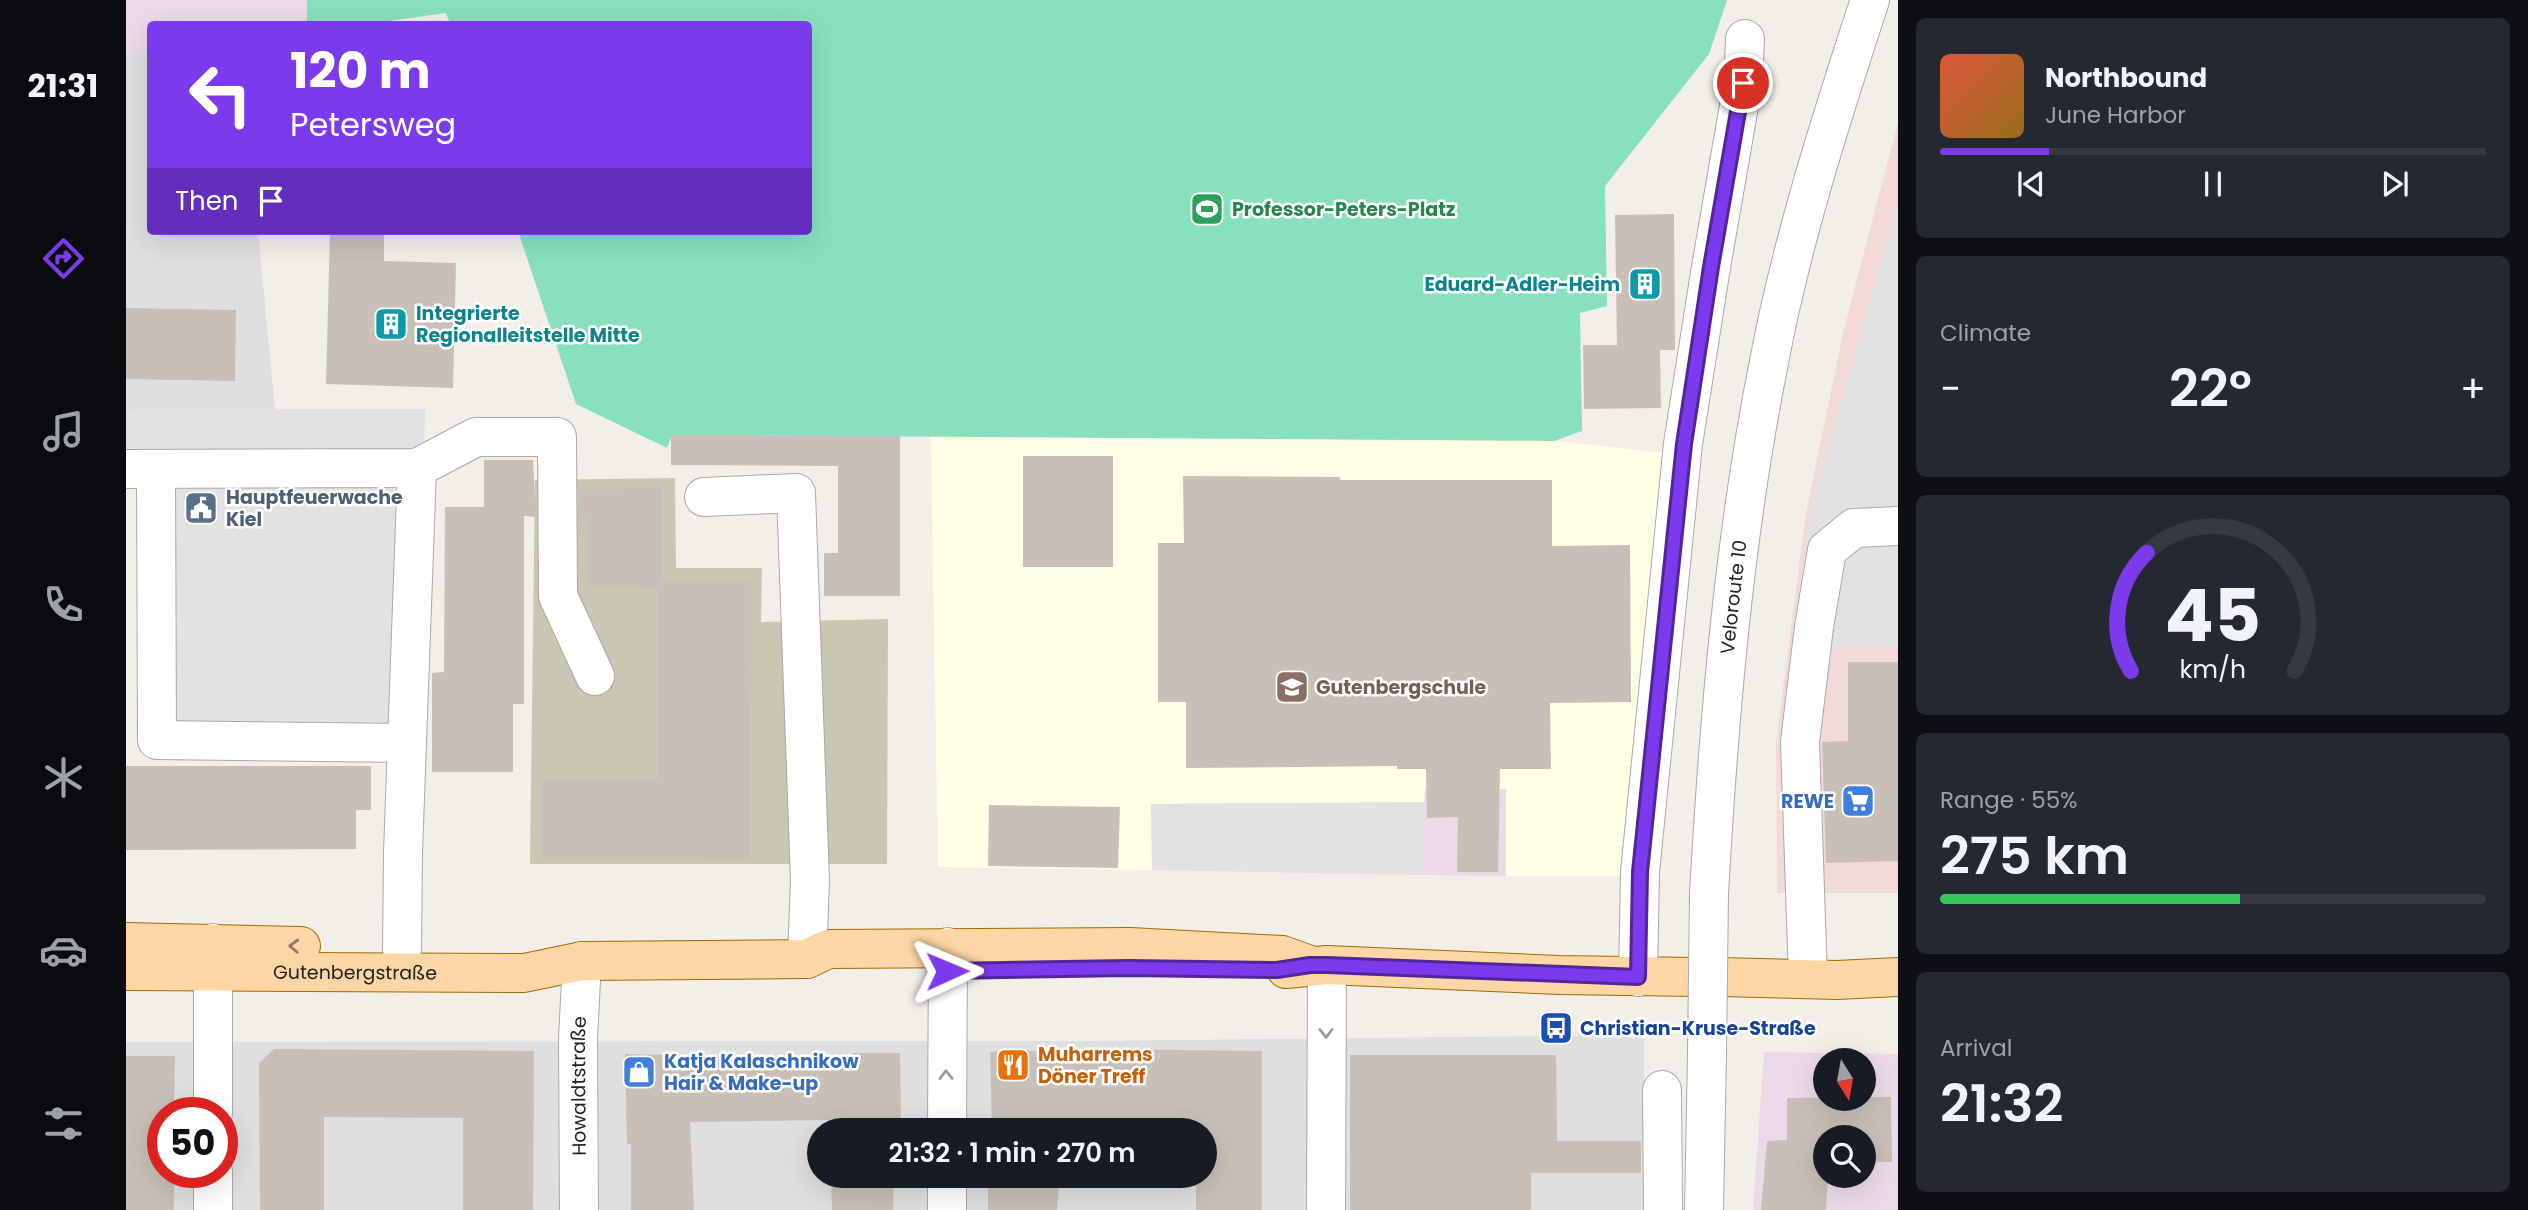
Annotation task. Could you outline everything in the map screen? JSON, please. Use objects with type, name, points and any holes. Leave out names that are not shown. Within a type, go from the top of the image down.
[{"type":"main road","name":"Gutenbergstraße","points":[[126,942],[213,957],[524,973],[582,961]]},
{"type":"main road","name":"Gutenbergstraße","points":[[126,971],[213,957],[402,949],[524,951],[582,961],[807,959],[828,949],[948,959],[1148,947],[1282,955],[1318,965],[1638,977],[1898,978]]},
{"type":"street","name":"Veloroute 10","points":[[1704,1210],[1709,894],[1726,654],[1745,510],[1769,362],[1797,244],[1837,101],[1870,0]]},
{"type":"street","points":[[1638,977],[1640,872],[1684,444],[1743,83],[1745,39]]},
{"type":"street","points":[[407,743],[157,740],[141,470],[417,468],[476,437],[556,437],[558,596],[595,676]]},
{"type":"street","points":[[402,949],[417,468]]},
{"type":"street","points":[[704,497],[796,493],[810,871],[807,959]]},
{"type":"street","points":[[1808,979],[1800,742],[1812,640],[1827,550],[1854,528],[1898,526]]},
{"type":"street","points":[[213,957],[213,1097]]},
{"type":"street","points":[[947,1118],[948,959]]},
{"type":"street","name":"Howaldtstraße","points":[[579,1210],[578,1038],[582,961]]},
{"type":"street","points":[[1318,965],[1326,1210]]},
{"type":"street","points":[[1662,1090],[1662,1210]]},
{"type":"street","points":[[213,1188],[213,1210]]},
{"type":"street","points":[[947,1188],[947,1210]]},
{"type":"shaded area","points":[[126,0],[307,0],[307,21],[147,21],[147,56],[126,54]]},
{"type":"shaded area","points":[[126,54],[147,56],[147,235],[258,235],[275,409],[126,410]]},
{"type":"shaded area","points":[[1898,122],[1898,893],[1777,893],[1776,742],[1806,513],[1843,333]]},
{"type":"shaded area","points":[[1898,203],[1898,648],[1794,647],[1810,512]]},
{"type":"shaded area","points":[[425,409],[415,755],[142,752],[139,484],[126,484],[126,410]]},
{"type":"shaded area","name":"Gutenbergschule","points":[[931,436],[1554,441],[1674,454],[1628,876],[1506,876],[1506,789],[1425,788],[1424,802],[1151,804],[1152,870],[938,867]]},
{"type":"shaded area","points":[[675,478],[676,568],[762,568],[761,622],[888,619],[887,864],[530,864],[535,480]]},
{"type":"shaded area","points":[[1424,788],[1507,789],[1506,876],[1423,875]]},
{"type":"shaded area","points":[[1424,802],[1423,875],[1152,870],[1151,804]]},
{"type":"shaded area","points":[[1644,1035],[1644,1210],[126,1210],[126,1042],[1094,1041]]},
{"type":"shaded area","points":[[1764,1052],[1813,1053],[1813,1111],[1876,1111],[1876,1054],[1898,1054],[1898,1210],[1753,1210]]},
{"type":"green space","name":"Professor-Peters-Platz","points":[[307,0],[1727,0],[1709,54],[1605,186],[1607,306],[1580,313],[1582,431],[1554,441],[672,435],[667,448],[576,404],[519,235],[812,235],[812,21],[449,21],[446,13],[389,21],[307,21]]},
{"type":"building","name":"Eduard-Adler-Heim","points":[[1674,214],[1675,350],[1660,350],[1661,408],[1584,409],[1583,345],[1617,345],[1615,215]]},
{"type":"building","name":"Integrierte Regionalleitstelle Mitte","points":[[330,235],[384,235],[384,261],[456,263],[453,388],[326,384]]},
{"type":"building","points":[[126,308],[236,310],[235,381],[126,379]]},
{"type":"building","points":[[671,435],[900,436],[900,596],[824,596],[824,553],[838,553],[838,466],[671,465]]},
{"type":"building","points":[[1023,456],[1113,456],[1113,567],[1023,567]]},
{"type":"building","points":[[484,460],[533,460],[536,517],[524,516],[524,704],[513,704],[513,772],[432,772],[432,673],[444,672],[445,507],[484,507]]},
{"type":"building","points":[[1183,476],[1340,477],[1340,480],[1552,480],[1552,546],[1630,545],[1631,702],[1550,703],[1551,769],[1500,769],[1498,872],[1457,872],[1458,817],[1427,818],[1426,769],[1397,769],[1397,766],[1186,768],[1186,702],[1158,702],[1158,543],[1184,543]]},
{"type":"building","points":[[662,488],[662,582],[751,582],[750,859],[542,858],[542,781],[658,781],[658,587],[589,586],[589,518],[579,518],[579,489]]},
{"type":"building","name":"REWE","points":[[1848,662],[1898,662],[1898,861],[1826,863],[1822,742],[1848,741]]},
{"type":"building","points":[[126,766],[371,766],[371,810],[356,810],[356,849],[126,850]]},
{"type":"building","points":[[989,805],[1120,807],[1118,868],[988,866]]},
{"type":"building","points":[[274,1049],[534,1051],[533,1210],[463,1210],[463,1118],[324,1117],[324,1210],[260,1210],[259,1063]]},
{"type":"building","points":[[1104,1049],[1262,1051],[1262,1210],[1196,1210],[1196,1188],[1217,1188],[1217,1118],[992,1118],[990,1052]]},
{"type":"building","points":[[853,1053],[900,1053],[901,1118],[690,1122],[694,1210],[631,1210],[631,1144],[627,1144],[625,1054],[668,1055],[669,1061],[853,1058]]},
{"type":"building","points":[[1350,1055],[1556,1055],[1557,1141],[1641,1141],[1641,1173],[1531,1173],[1531,1210],[1350,1210]]},
{"type":"building","points":[[126,1056],[175,1056],[174,1097],[147,1097],[147,1188],[174,1188],[174,1210],[126,1210]]},
{"type":"building","points":[[1876,1097],[1891,1097],[1892,1162],[1876,1162],[1876,1125],[1813,1125],[1813,1188],[1827,1188],[1826,1210],[1761,1210],[1767,1141],[1787,1140],[1787,1098],[1813,1098],[1813,1111],[1876,1111]]},
{"type":"building","points":[[831,1188],[894,1188],[893,1210],[832,1210]]},
{"type":"building","points":[[988,1188],[1059,1188],[1057,1210],[988,1210]]},
{"type":"place","name":"Professor-Peters-Platz","points":[[1207,209]]},
{"type":"place","name":"Eduard-Adler-Heim","points":[[1645,284]]},
{"type":"place","name":"Integrierte Regionalleitstelle Mitte","points":[[391,324]]},
{"type":"place","name":"Hauptfeuerwache Kiel","points":[[201,508]]},
{"type":"place","name":"Gutenbergschule","points":[[1292,687]]},
{"type":"place","name":"REWE","points":[[1858,801]]},
{"type":"place","name":"Christian-Kruse-Straße","points":[[1556,1028]]},
{"type":"place","name":"Muharrems Döner Treff","points":[[1013,1065]]},
{"type":"place","name":"Katja Kalaschnikow Hair & Make-up","points":[[639,1072]]},
{"type":"route","points":[[947,971],[1129,968],[1277,970],[1327,965],[1638,977],[1640,872],[1684,444],[1743,83]]}]
